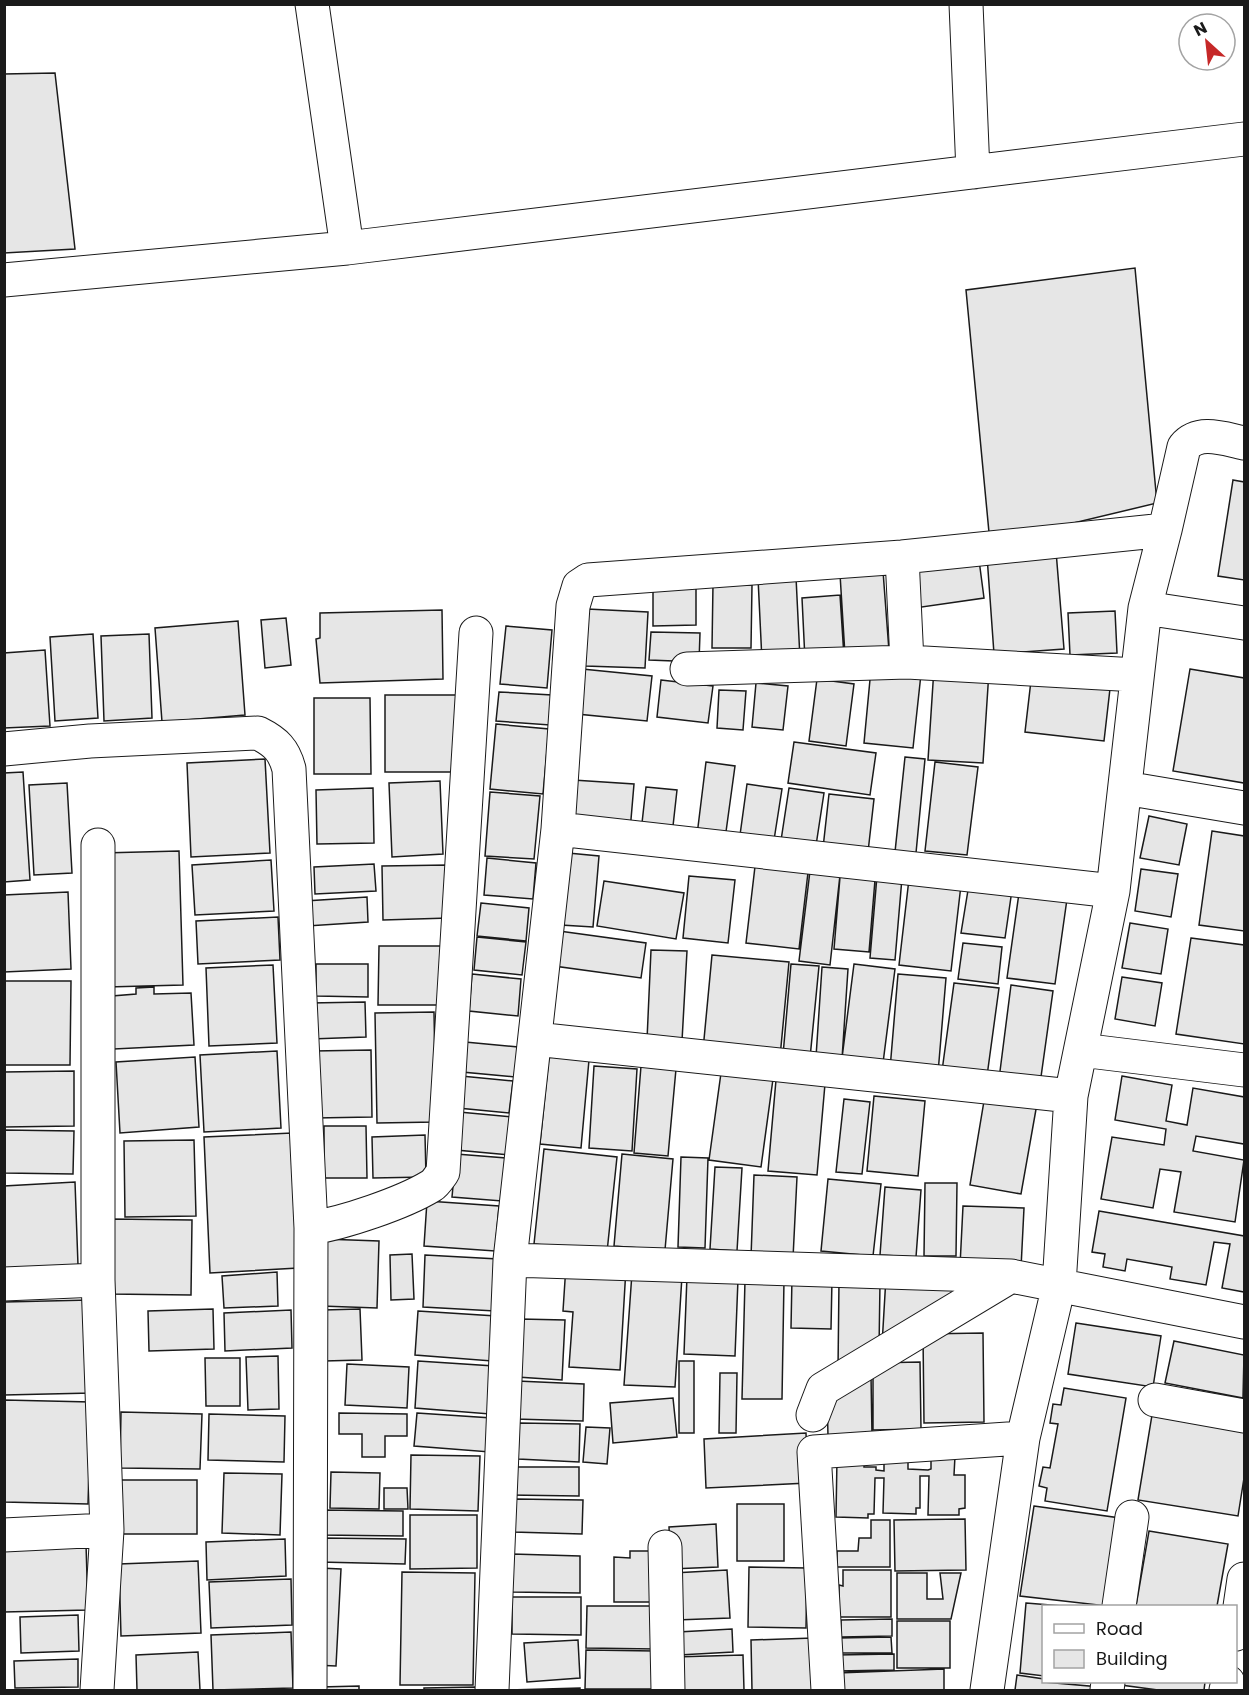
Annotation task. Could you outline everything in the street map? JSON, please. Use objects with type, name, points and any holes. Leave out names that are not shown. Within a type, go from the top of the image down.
[{"type":"street","points":[[312,4],[347,248]]},
{"type":"street","points":[[966,4],[973,172]]},
{"type":"street","points":[[4,280],[347,248],[1245,139]]},
{"type":"street","points":[[987,1690],[1023,1438],[1059,1285],[1071,1096],[1113,891],[1144,608],[1184,447],[1190,439],[1202,436],[1245,443]]},
{"type":"street","points":[[492,1690],[510,1260],[558,829],[573,606],[579,586],[588,580],[902,557],[1165,530]]},
{"type":"street","points":[[902,557],[907,662]]},
{"type":"street","points":[[1144,608],[1245,623]]},
{"type":"street","points":[[311,1228],[354,1218],[412,1194],[433,1185],[443,1172],[476,633]]},
{"type":"street","points":[[687,669],[907,662],[1137,675]]},
{"type":"street","points":[[4,749],[90,741],[258,733],[272,740],[284,752],[289,769],[311,1228],[310,1690]]},
{"type":"street","points":[[1125,788],[1245,808]]},
{"type":"street","points":[[558,829],[1113,891]]},
{"type":"street","points":[[97,1690],[107,1530],[98,1280],[98,844]]},
{"type":"street","points":[[536,1039],[1071,1096]]},
{"type":"street","points":[[1081,1050],[1245,1070]]},
{"type":"street","points":[[510,1260],[1011,1276],[1245,1322]]},
{"type":"street","points":[[813,1415],[823,1389],[1011,1276]]},
{"type":"street","points":[[4,1284],[98,1280]]},
{"type":"street","points":[[1155,1400],[1245,1416]]},
{"type":"street","points":[[828,1690],[814,1452],[1023,1438]]},
{"type":"street","points":[[1119,1605],[1132,1517]]},
{"type":"street","points":[[4,1536],[107,1530]]},
{"type":"street","points":[[665,1546],[668,1690]]},
{"type":"street","points":[[1237,1628],[1245,1579]]},
{"type":"building","points":[[55,73],[75,249],[4,253],[4,74]]},
{"type":"building","points":[[1135,268],[1157,503],[990,543],[966,290]]},
{"type":"building","points":[[1233,480],[1244,482],[1244,580],[1218,576]]},
{"type":"building","points":[[1056,551],[1064,649],[994,654],[987,556]]},
{"type":"building","points":[[979,560],[984,598],[915,608],[910,569]]},
{"type":"building","points":[[883,571],[889,651],[845,655],[840,574]]},
{"type":"building","points":[[796,577],[800,659],[762,661],[758,578]]},
{"type":"building","points":[[653,581],[696,581],[696,625],[653,626]]},
{"type":"building","points":[[713,584],[752,585],[751,648],[712,648]]},
{"type":"building","points":[[840,595],[844,657],[805,660],[802,598]]},
{"type":"building","points":[[587,609],[648,612],[645,668],[585,666]]},
{"type":"building","points":[[442,610],[443,679],[320,683],[316,639],[320,638],[320,613]]},
{"type":"building","points":[[1115,611],[1117,653],[1070,655],[1068,613]]},
{"type":"building","points":[[286,618],[291,665],[265,668],[261,620]]},
{"type":"building","points":[[238,621],[245,715],[162,722],[155,628]]},
{"type":"building","points":[[506,626],[552,630],[547,688],[500,684]]},
{"type":"building","points":[[651,632],[700,633],[699,662],[649,660]]},
{"type":"building","points":[[93,634],[98,718],[55,721],[50,637]]},
{"type":"building","points":[[149,634],[152,718],[104,721],[101,636]]},
{"type":"building","points":[[45,650],[50,726],[4,728],[4,653]]},
{"type":"building","points":[[934,668],[989,671],[983,763],[928,760]]},
{"type":"building","points":[[582,669],[652,676],[647,721],[577,714]]},
{"type":"building","points":[[871,669],[921,674],[913,748],[864,743]]},
{"type":"building","points":[[1190,669],[1244,678],[1244,783],[1173,771]]},
{"type":"building","points":[[1032,672],[1111,680],[1104,741],[1025,732]]},
{"type":"building","points":[[817,679],[854,684],[846,746],[809,741]]},
{"type":"building","points":[[661,680],[713,686],[708,723],[657,717]]},
{"type":"building","points":[[756,683],[788,686],[783,730],[752,727]]},
{"type":"building","points":[[719,690],[746,691],[743,730],[717,728]]},
{"type":"building","points":[[499,692],[552,695],[550,725],[496,721]]},
{"type":"building","points":[[385,695],[461,695],[461,772],[385,772]]},
{"type":"building","points":[[314,698],[370,698],[371,774],[314,774]]},
{"type":"building","points":[[496,724],[549,729],[543,794],[490,789]]},
{"type":"building","points":[[794,742],[876,753],[870,795],[788,783]]},
{"type":"building","points":[[905,757],[925,759],[916,853],[895,852]]},
{"type":"building","points":[[265,759],[270,853],[191,857],[187,763]]},
{"type":"building","points":[[706,762],[735,766],[725,839],[697,835]]},
{"type":"building","points":[[935,762],[978,767],[967,855],[925,851]]},
{"type":"building","points":[[23,772],[30,880],[4,882],[4,773]]},
{"type":"building","points":[[573,780],[634,784],[630,831],[569,826]]},
{"type":"building","points":[[440,781],[443,854],[392,857],[389,783]]},
{"type":"building","points":[[67,783],[72,873],[34,875],[29,785]]},
{"type":"building","points":[[747,784],[782,789],[774,840],[740,835]]},
{"type":"building","points":[[646,787],[677,790],[672,835],[641,832]]},
{"type":"building","points":[[373,788],[374,843],[317,844],[316,790]]},
{"type":"building","points":[[789,788],[824,793],[815,852],[780,847]]},
{"type":"building","points":[[490,792],[540,796],[534,859],[485,856]]},
{"type":"building","points":[[829,794],[874,799],[868,852],[823,848]]},
{"type":"building","points":[[1149,816],[1187,824],[1179,865],[1140,858]]},
{"type":"building","points":[[1212,831],[1244,836],[1244,931],[1199,925]]},
{"type":"building","points":[[179,851],[183,985],[107,987],[102,853]]},
{"type":"building","points":[[568,853],[599,856],[593,927],[561,925]]},
{"type":"building","points":[[487,858],[536,863],[533,899],[484,895]]},
{"type":"building","points":[[756,858],[809,864],[799,949],[746,943]]},
{"type":"building","points":[[271,860],[274,911],[195,915],[192,865]]},
{"type":"building","points":[[374,864],[376,891],[315,894],[314,867]]},
{"type":"building","points":[[448,865],[449,918],[383,920],[382,866]]},
{"type":"building","points":[[1141,869],[1178,874],[1171,917],[1135,911]]},
{"type":"building","points":[[810,871],[840,875],[830,965],[799,961]]},
{"type":"building","points":[[689,876],[735,880],[728,943],[683,938]]},
{"type":"building","points":[[877,876],[902,878],[895,960],[870,958]]},
{"type":"building","points":[[840,877],[875,880],[869,952],[834,949]]},
{"type":"building","points":[[909,879],[961,885],[951,971],[899,965]]},
{"type":"building","points":[[604,881],[684,893],[676,939],[597,926]]},
{"type":"building","points":[[969,884],[1012,890],[1005,938],[961,933]]},
{"type":"building","points":[[1020,886],[1068,892],[1055,984],[1007,978]]},
{"type":"building","points":[[68,892],[71,969],[4,972],[4,895]]},
{"type":"building","points":[[367,897],[368,922],[307,926],[305,901]]},
{"type":"building","points":[[481,903],[529,908],[526,941],[477,936]]},
{"type":"building","points":[[278,917],[280,960],[198,964],[196,921]]},
{"type":"building","points":[[1130,923],[1168,929],[1161,974],[1122,968]]},
{"type":"building","points":[[559,931],[646,943],[641,978],[554,966]]},
{"type":"building","points":[[477,937],[526,942],[522,975],[474,970]]},
{"type":"building","points":[[1191,938],[1244,945],[1244,1044],[1176,1034]]},
{"type":"building","points":[[963,943],[1002,947],[998,984],[958,979]]},
{"type":"building","points":[[379,946],[443,946],[442,1005],[378,1005]]},
{"type":"building","points":[[651,950],[687,951],[682,1041],[647,1040]]},
{"type":"building","points":[[712,955],[789,962],[780,1057],[703,1050]]},
{"type":"building","points":[[316,964],[368,964],[368,997],[316,996]]},
{"type":"building","points":[[791,964],[819,966],[810,1058],[783,1055]]},
{"type":"building","points":[[854,964],[895,969],[883,1063],[842,1058]]},
{"type":"building","points":[[273,965],[277,1043],[209,1046],[206,968]]},
{"type":"building","points":[[822,967],[848,969],[842,1059],[816,1057]]},
{"type":"building","points":[[472,974],[521,979],[518,1016],[469,1011]]},
{"type":"building","points":[[898,974],[946,978],[938,1073],[890,1069]]},
{"type":"building","points":[[1122,977],[1162,983],[1155,1026],[1115,1019]]},
{"type":"building","points":[[4,981],[71,981],[70,1065],[4,1065]]},
{"type":"building","points":[[954,983],[999,988],[987,1076],[942,1071]]},
{"type":"building","points":[[1011,985],[1053,991],[1040,1084],[999,1079]]},
{"type":"building","points":[[154,987],[154,994],[191,993],[194,1045],[114,1049],[112,996],[136,994],[136,988]]},
{"type":"building","points":[[365,1002],[366,1037],[311,1039],[310,1003]]},
{"type":"building","points":[[434,1012],[436,1122],[377,1123],[375,1013]]},
{"type":"building","points":[[465,1042],[518,1047],[515,1077],[462,1072]]},
{"type":"building","points":[[371,1050],[372,1117],[315,1118],[314,1051]]},
{"type":"building","points":[[277,1051],[281,1128],[204,1132],[200,1055]]},
{"type":"building","points":[[549,1056],[589,1060],[581,1148],[540,1144]]},
{"type":"building","points":[[195,1057],[199,1127],[120,1133],[116,1062]]},
{"type":"building","points":[[594,1066],[637,1069],[632,1151],[589,1148]]},
{"type":"building","points":[[641,1066],[676,1069],[668,1156],[634,1153]]},
{"type":"building","points":[[74,1071],[74,1126],[4,1127],[4,1072]]},
{"type":"building","points":[[721,1073],[773,1079],[761,1167],[709,1160]]},
{"type":"building","points":[[461,1076],[513,1081],[509,1113],[458,1108]]},
{"type":"building","points":[[1122,1076],[1172,1085],[1166,1121],[1187,1125],[1193,1088],[1244,1097],[1244,1144],[1196,1136],[1193,1151],[1244,1160],[1235,1222],[1174,1212],[1181,1172],[1160,1169],[1153,1208],[1101,1199],[1112,1137],[1164,1145],[1166,1129],[1115,1120]]},
{"type":"building","points":[[776,1080],[825,1084],[817,1175],[768,1171]]},
{"type":"building","points":[[986,1089],[1038,1098],[1021,1194],[970,1185]]},
{"type":"building","points":[[874,1096],[925,1101],[918,1176],[867,1171]]},
{"type":"building","points":[[844,1099],[870,1102],[862,1174],[836,1172]]},
{"type":"building","points":[[459,1112],[514,1117],[510,1155],[456,1150]]},
{"type":"building","points":[[324,1126],[366,1126],[367,1178],[324,1178]]},
{"type":"building","points":[[4,1130],[74,1131],[73,1174],[4,1173]]},
{"type":"building","points":[[292,1133],[298,1268],[210,1273],[204,1137]]},
{"type":"building","points":[[425,1135],[426,1177],[373,1178],[372,1137]]},
{"type":"building","points":[[194,1140],[196,1216],[125,1217],[124,1141]]},
{"type":"building","points":[[544,1149],[617,1157],[607,1252],[534,1244]]},
{"type":"building","points":[[456,1154],[506,1158],[502,1201],[452,1197]]},
{"type":"building","points":[[622,1154],[673,1159],[665,1250],[614,1246]]},
{"type":"building","points":[[681,1157],[708,1158],[705,1248],[678,1247]]},
{"type":"building","points":[[715,1167],[742,1168],[737,1251],[710,1249]]},
{"type":"building","points":[[754,1175],[797,1177],[793,1258],[751,1257]]},
{"type":"building","points":[[828,1179],[881,1184],[873,1256],[821,1251]]},
{"type":"building","points":[[75,1182],[78,1265],[4,1269],[4,1186]]},
{"type":"building","points":[[925,1183],[957,1183],[956,1256],[924,1256]]},
{"type":"building","points":[[885,1187],[921,1190],[916,1257],[880,1255]]},
{"type":"building","points":[[427,1201],[499,1206],[495,1251],[424,1246]]},
{"type":"building","points":[[963,1206],[1024,1208],[1021,1268],[960,1266]]},
{"type":"building","points":[[1099,1211],[1244,1236],[1244,1292],[1222,1288],[1230,1244],[1214,1242],[1206,1285],[1170,1279],[1172,1267],[1127,1259],[1125,1271],[1103,1267],[1105,1254],[1092,1252]]},
{"type":"building","points":[[110,1219],[192,1220],[191,1295],[109,1294]]},
{"type":"building","points":[[323,1239],[379,1241],[377,1308],[321,1306]]},
{"type":"building","points":[[412,1254],[414,1299],[391,1300],[390,1255]]},
{"type":"building","points":[[425,1255],[498,1259],[495,1311],[423,1307]]},
{"type":"building","points":[[566,1265],[626,1268],[620,1370],[569,1367],[573,1312],[563,1311]]},
{"type":"building","points":[[277,1272],[278,1306],[224,1308],[222,1276]]},
{"type":"building","points":[[632,1273],[682,1276],[675,1387],[624,1385]]},
{"type":"building","points":[[687,1276],[738,1279],[735,1356],[684,1354]]},
{"type":"building","points":[[792,1277],[832,1279],[831,1329],[791,1328]]},
{"type":"building","points":[[886,1277],[990,1281],[882,1345]]},
{"type":"building","points":[[745,1280],[784,1280],[782,1399],[742,1399]]},
{"type":"building","points":[[839,1281],[880,1282],[879,1350],[838,1370]]},
{"type":"building","points":[[90,1300],[92,1393],[4,1395],[4,1302]]},
{"type":"building","points":[[213,1309],[214,1349],[149,1351],[148,1311]]},
{"type":"building","points":[[360,1309],[362,1360],[324,1361],[323,1310]]},
{"type":"building","points":[[291,1310],[292,1348],[225,1351],[224,1313]]},
{"type":"building","points":[[418,1311],[496,1316],[492,1361],[415,1355]]},
{"type":"building","points":[[520,1319],[565,1320],[562,1380],[517,1377]]},
{"type":"building","points":[[1076,1323],[1161,1336],[1153,1387],[1068,1374]]},
{"type":"building","points":[[983,1333],[984,1422],[924,1423],[923,1334]]},
{"type":"building","points":[[1174,1341],[1244,1355],[1243,1398],[1165,1383]]},
{"type":"building","points":[[278,1356],[279,1409],[248,1410],[246,1357]]},
{"type":"building","points":[[205,1358],[240,1358],[240,1406],[206,1406]]},
{"type":"building","points":[[418,1361],[494,1366],[490,1414],[415,1408]]},
{"type":"building","points":[[679,1361],[694,1361],[694,1433],[679,1433]]},
{"type":"building","points":[[920,1362],[921,1429],[873,1430],[873,1363]]},
{"type":"building","points":[[347,1364],[409,1367],[407,1408],[345,1405]]},
{"type":"building","points":[[720,1373],[737,1373],[736,1433],[719,1433]]},
{"type":"building","points":[[871,1375],[872,1436],[828,1436],[827,1396]]},
{"type":"building","points":[[517,1381],[584,1384],[583,1421],[515,1419]]},
{"type":"building","points":[[1064,1388],[1126,1398],[1107,1511],[1045,1501],[1047,1488],[1039,1486],[1043,1467],[1050,1468],[1058,1424],[1050,1423],[1053,1404],[1061,1405]]},
{"type":"building","points":[[673,1398],[677,1437],[613,1443],[610,1403]]},
{"type":"building","points":[[4,1400],[91,1402],[88,1504],[4,1502]]},
{"type":"building","points":[[1153,1409],[1244,1424],[1244,1478],[1238,1516],[1138,1500]]},
{"type":"building","points":[[121,1412],[202,1414],[200,1469],[120,1468]]},
{"type":"building","points":[[339,1413],[407,1414],[407,1436],[385,1436],[385,1457],[362,1457],[362,1434],[339,1434]]},
{"type":"building","points":[[417,1413],[492,1418],[490,1452],[414,1446]]},
{"type":"building","points":[[209,1414],[285,1416],[284,1462],[208,1460]]},
{"type":"building","points":[[519,1423],[580,1424],[579,1462],[518,1459]]},
{"type":"building","points":[[586,1427],[610,1428],[607,1464],[583,1462]]},
{"type":"building","points":[[806,1433],[808,1483],[706,1488],[704,1439]]},
{"type":"building","points":[[411,1455],[480,1456],[478,1511],[410,1509]]},
{"type":"building","points":[[884,1456],[908,1456],[908,1469],[928,1470],[931,1469],[931,1456],[955,1456],[954,1475],[965,1475],[965,1508],[959,1509],[959,1515],[928,1515],[929,1476],[920,1476],[920,1508],[916,1508],[916,1514],[883,1513],[884,1478],[875,1478],[874,1514],[868,1514],[868,1518],[836,1517],[837,1458],[864,1458],[864,1467],[876,1467],[876,1470],[884,1471]]},
{"type":"building","points":[[505,1467],[579,1467],[579,1496],[505,1495]]},
{"type":"building","points":[[331,1472],[380,1473],[379,1509],[330,1508]]},
{"type":"building","points":[[224,1473],[282,1474],[280,1535],[222,1533]]},
{"type":"building","points":[[120,1480],[197,1480],[197,1534],[120,1534]]},
{"type":"building","points":[[384,1488],[407,1488],[408,1509],[384,1509]]},
{"type":"building","points":[[515,1499],[583,1500],[582,1534],[513,1532]]},
{"type":"building","points":[[737,1504],[784,1504],[784,1561],[737,1561]]},
{"type":"building","points":[[1034,1506],[1120,1518],[1107,1605],[1020,1596]]},
{"type":"building","points":[[321,1510],[403,1511],[403,1536],[320,1535]]},
{"type":"building","points":[[410,1515],[477,1515],[477,1568],[410,1569]]},
{"type":"building","points":[[965,1519],[966,1570],[895,1571],[894,1520]]},
{"type":"building","points":[[871,1520],[890,1520],[890,1567],[837,1567],[837,1551],[858,1551],[859,1538],[871,1538]]},
{"type":"building","points":[[716,1524],[718,1567],[671,1569],[669,1527]]},
{"type":"building","points":[[1149,1531],[1228,1544],[1217,1605],[1136,1605]]},
{"type":"building","points":[[320,1538],[406,1539],[405,1564],[319,1562]]},
{"type":"building","points":[[285,1539],[286,1576],[207,1580],[206,1542]]},
{"type":"building","points":[[86,1544],[88,1610],[4,1612],[4,1546]]},
{"type":"building","points":[[630,1551],[654,1551],[655,1602],[614,1602],[614,1557],[630,1558]]},
{"type":"building","points":[[512,1554],[580,1556],[580,1593],[511,1592]]},
{"type":"building","points":[[198,1561],[201,1633],[121,1636],[119,1564]]},
{"type":"building","points":[[749,1567],[807,1568],[806,1628],[748,1627]]},
{"type":"building","points":[[319,1568],[341,1569],[336,1666],[314,1665]]},
{"type":"building","points":[[727,1570],[730,1618],[676,1620],[673,1573]]},
{"type":"building","points":[[843,1570],[891,1570],[891,1617],[837,1617],[837,1597],[839,1598],[839,1585],[843,1586]]},
{"type":"building","points":[[402,1572],[475,1573],[473,1685],[400,1685]]},
{"type":"building","points":[[897,1573],[927,1573],[927,1599],[943,1599],[940,1573],[961,1573],[951,1619],[897,1619]]},
{"type":"building","points":[[291,1579],[292,1625],[211,1628],[209,1582]]},
{"type":"building","points":[[512,1597],[581,1597],[581,1635],[512,1634]]},
{"type":"building","points":[[1026,1603],[1051,1605],[1042,1605],[1042,1676],[1020,1673]]},
{"type":"building","points":[[587,1606],[655,1606],[655,1649],[586,1648]]},
{"type":"building","points":[[78,1615],[79,1651],[21,1653],[20,1617]]},
{"type":"building","points":[[892,1619],[892,1636],[841,1637],[841,1620]]},
{"type":"building","points":[[897,1621],[950,1621],[950,1668],[897,1668]]},
{"type":"building","points":[[732,1629],[733,1652],[679,1655],[678,1632]]},
{"type":"building","points":[[291,1632],[293,1688],[213,1690],[211,1635]]},
{"type":"building","points":[[891,1637],[892,1653],[839,1653],[839,1638]]},
{"type":"building","points":[[813,1638],[814,1690],[752,1690],[751,1640]]},
{"type":"building","points":[[578,1640],[580,1678],[527,1682],[524,1643]]},
{"type":"building","points":[[586,1650],[655,1651],[654,1689],[585,1689]]},
{"type":"building","points":[[198,1652],[200,1690],[137,1690],[136,1655]]},
{"type":"building","points":[[894,1654],[894,1670],[836,1671],[836,1655]]},
{"type":"building","points":[[743,1655],[744,1690],[675,1690],[674,1657]]},
{"type":"building","points":[[78,1659],[78,1687],[15,1688],[14,1661]]},
{"type":"building","points":[[944,1669],[944,1690],[838,1690],[837,1673]]},
{"type":"building","points":[[1017,1675],[1042,1679],[1042,1683],[1100,1687],[1099,1690],[1015,1690]]},
{"type":"building","points":[[1121,1683],[1205,1683],[1204,1690],[1158,1690],[1121,1685]]},
{"type":"building","points":[[359,1686],[359,1690],[320,1690],[320,1687]]},
{"type":"building","points":[[476,1687],[476,1690],[424,1690],[424,1688]]},
{"type":"building","points":[[580,1688],[580,1690],[506,1690]]}]
